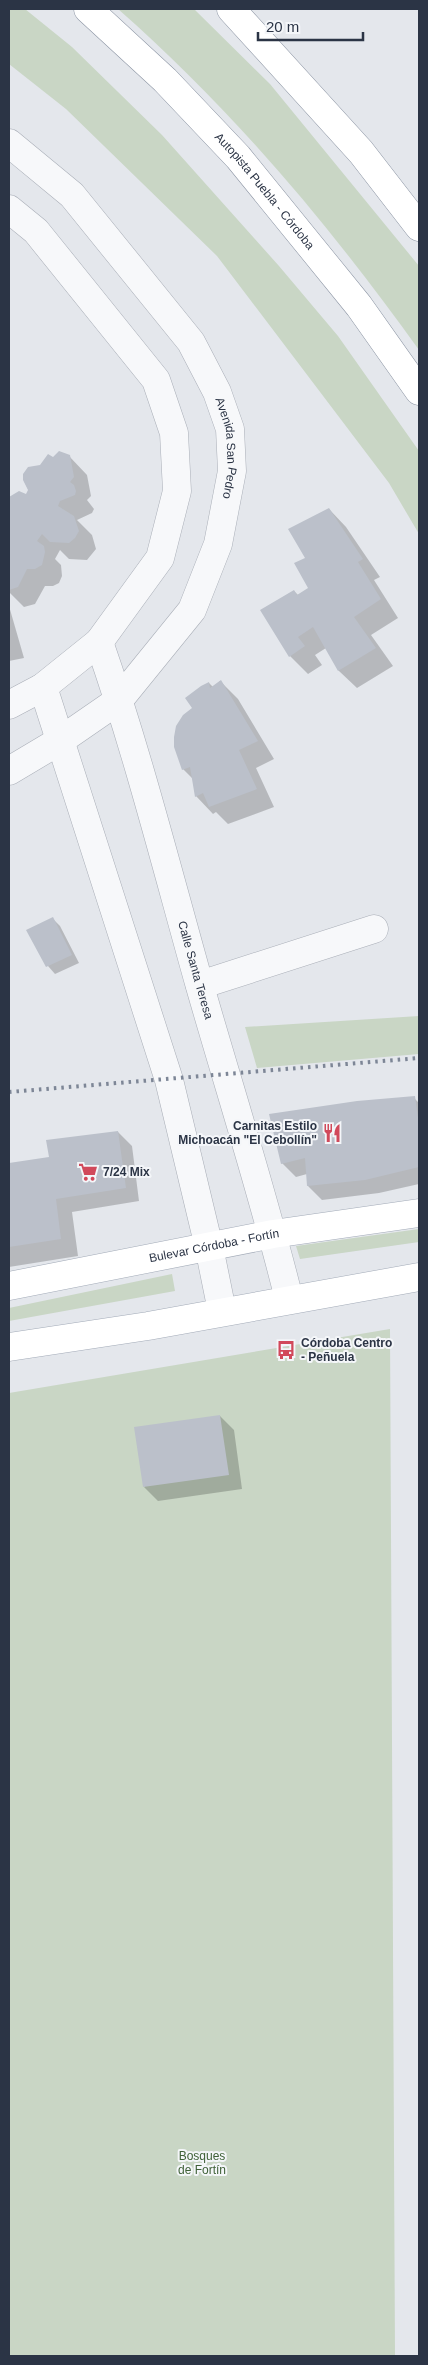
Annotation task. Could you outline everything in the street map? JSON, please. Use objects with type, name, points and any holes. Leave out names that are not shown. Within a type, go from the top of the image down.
[{"type":"main road","name":"Autopista Puebla - Córdoba","points":[[88,9],[165,80],[238,157],[359,306],[419,390]]},
{"type":"main road","points":[[231,9],[362,152],[419,227]]},
{"type":"main road","name":"Bulevar Córdoba - Fortín","points":[[9,1286],[273,1234],[419,1213]]},
{"type":"main road","points":[[9,1347],[148,1326],[222,1311],[419,1277]]},
{"type":"street","name":"Avenida San Pedro","points":[[9,143],[72,195],[191,342],[217,392],[230,429],[232,471],[218,544],[192,610],[119,700],[61,740],[9,771]]},
{"type":"street","points":[[9,209],[36,231],[156,380],[174,433],[177,491],[160,558],[99,642],[43,686],[9,705]]},
{"type":"street","name":"Calle Santa Teresa","points":[[99,642],[119,700],[273,1234],[289,1299]]},
{"type":"street","points":[[43,686],[169,1080],[209,1247],[222,1311]]},
{"type":"street","points":[[200,986],[374,929]]},
{"type":"green space","points":[[9,9],[25,9],[72,47],[162,135],[279,266],[338,336],[419,451],[419,534],[389,483],[217,256],[66,109],[9,64]]},
{"type":"green space","points":[[118,9],[194,9],[270,84],[419,266],[419,350],[351,259],[278,170],[200,87]]},
{"type":"green space","points":[[419,1016],[419,1054],[257,1068],[245,1027]]},
{"type":"green space","points":[[419,1229],[419,1242],[300,1259],[296,1246]]},
{"type":"green space","points":[[172,1274],[175,1291],[9,1321],[9,1308]]},
{"type":"green space","name":"Bosques de Fortín","points":[[390,1329],[395,2356],[9,2356],[9,1393]]},
{"type":"building","points":[[59,451],[70,455],[74,477],[70,482],[74,485],[76,491],[75,495],[60,501],[58,506],[74,516],[79,531],[69,543],[50,542],[42,534],[37,541],[44,546],[45,552],[42,565],[35,569],[27,569],[18,587],[9,590],[9,497],[19,491],[26,494],[28,490],[23,480],[23,474],[28,467],[40,465],[48,454],[53,457]]},
{"type":"building","points":[[329,508],[363,559],[358,562],[381,599],[354,617],[376,648],[338,671],[313,627],[298,637],[305,646],[289,657],[260,610],[294,590],[297,595],[308,588],[294,563],[305,558],[288,529]]},
{"type":"building","points":[[221,680],[258,741],[239,750],[257,789],[209,807],[203,793],[195,797],[190,767],[182,770],[174,747],[174,737],[176,726],[183,715],[192,708],[185,698],[209,682],[210,688]]},
{"type":"building","points":[[53,917],[72,955],[46,967],[26,930]]},
{"type":"building","points":[[415,1096],[419,1125],[419,1167],[365,1180],[307,1186],[305,1158],[281,1164],[269,1114],[357,1101]]},
{"type":"building","points":[[118,1131],[126,1188],[56,1199],[61,1239],[9,1247],[9,1163],[49,1157],[46,1140]]},
{"type":"building","points":[[220,1415],[229,1475],[143,1487],[134,1427]]},
{"type":"railway","points":[[9,1092],[419,1058]]},
{"type":"place","name":"Carnitas Estilo Michoacán \"El Cebollín\"","points":[[332,1133]]},
{"type":"place","name":"7/24 Mix","points":[[88,1172]]},
{"type":"place","name":"Córdoba Centro - Peñuela","points":[[286,1350]]}]
